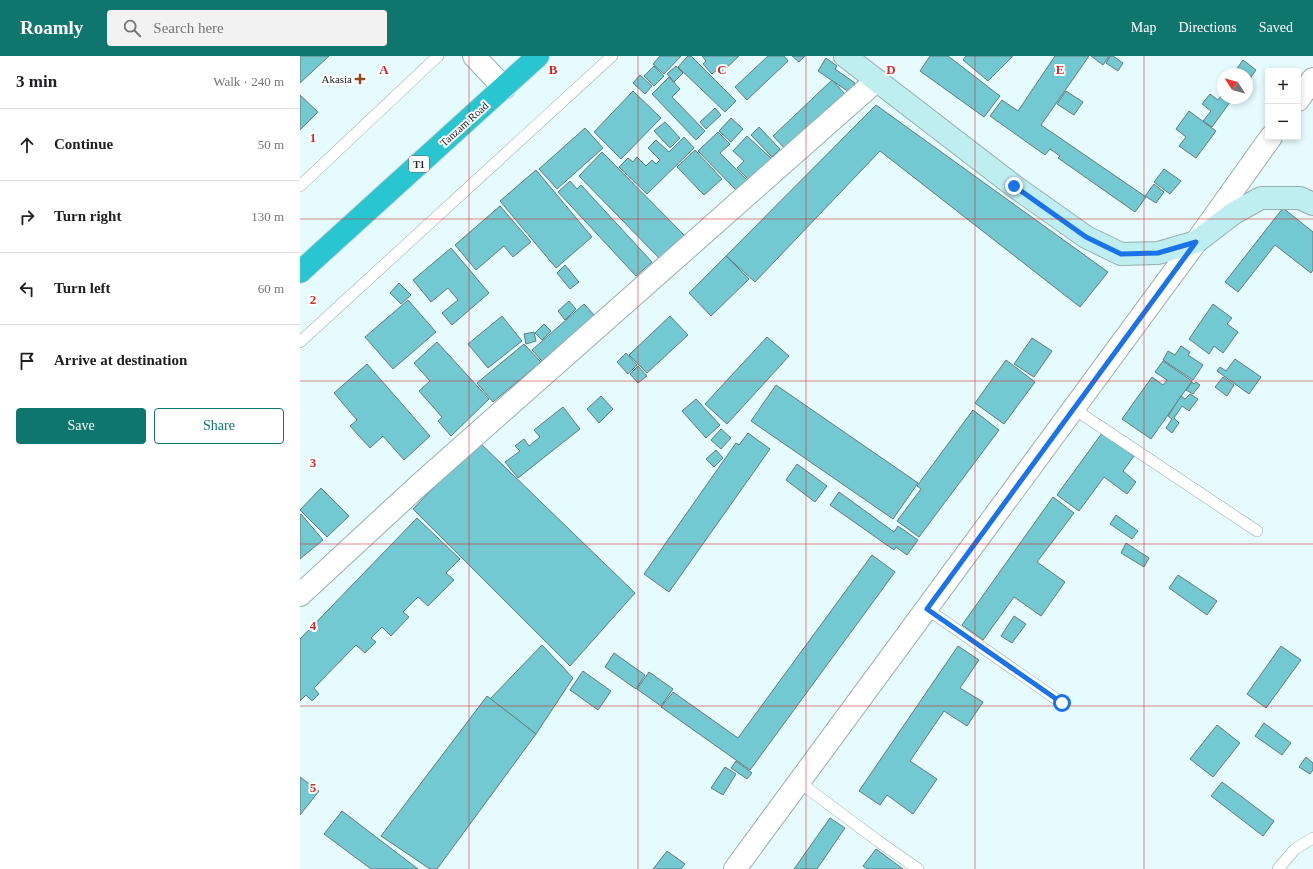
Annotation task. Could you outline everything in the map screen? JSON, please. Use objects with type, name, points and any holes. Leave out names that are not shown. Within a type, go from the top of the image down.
[{"type":"highway","name":"Tanzam Road","points":[[300,272],[538,56]]},
{"type":"main road","points":[[845,56],[1014,186],[1086,237],[1121,254],[1158,253],[1196,242],[1234,213],[1261,198],[1300,198],[1313,204]]},
{"type":"street","points":[[474,56],[504,88]]},
{"type":"street","points":[[1301,96],[1313,79]]},
{"type":"street","points":[[300,595],[419,485],[876,81]]},
{"type":"street","points":[[735,869],[1074,409],[1269,140]]},
{"type":"lane","points":[[300,186],[438,56]]},
{"type":"lane","points":[[300,342],[612,56]]},
{"type":"lane","points":[[1074,409],[1257,531]]},
{"type":"lane","points":[[927,609],[1062,703]]},
{"type":"lane","points":[[799,782],[918,869]]},
{"type":"lane","points":[[1278,869],[1295,849],[1313,838]]},
{"type":"building","points":[[300,56],[329,56],[300,83]]},
{"type":"building","points":[[660,56],[681,56],[664,74],[653,64]]},
{"type":"building","points":[[688,56],[691,56],[736,101],[725,112],[678,67]]},
{"type":"building","points":[[702,56],[739,56],[721,73],[718,69],[712,74],[703,64],[706,61]]},
{"type":"building","points":[[768,56],[784,56],[788,61],[747,100],[735,87]]},
{"type":"building","points":[[792,56],[805,56],[799,62]]},
{"type":"building","points":[[930,56],[948,56],[1000,96],[984,117],[920,71]]},
{"type":"building","points":[[966,56],[1013,56],[988,81],[963,60]]},
{"type":"building","points":[[1055,56],[1089,56],[1041,125],[1146,197],[1135,212],[1058,158],[1060,156],[1050,149],[1045,155],[990,116],[1002,100],[1018,111]]},
{"type":"building","points":[[1091,56],[1109,56],[1103,65]]},
{"type":"building","points":[[1110,56],[1113,56],[1123,63],[1118,71],[1106,63]]},
{"type":"building","points":[[826,58],[837,66],[835,69],[855,83],[849,92],[818,71]]},
{"type":"building","points":[[1243,60],[1256,70],[1253,74],[1253,68],[1237,68]]},
{"type":"building","points":[[654,66],[664,76],[654,86],[644,76]]},
{"type":"building","points":[[676,66],[683,73],[674,82],[667,74]]},
{"type":"building","points":[[640,75],[652,86],[645,94],[633,83]]},
{"type":"building","points":[[669,77],[680,89],[672,97],[705,131],[696,140],[652,94]]},
{"type":"building","points":[[832,80],[846,95],[787,151],[773,136]]},
{"type":"building","points":[[633,91],[661,118],[621,159],[594,132]]},
{"type":"building","points":[[1066,91],[1083,102],[1074,115],[1057,104]]},
{"type":"building","points":[[1210,94],[1217,99],[1217,104],[1229,104],[1212,127],[1203,121],[1211,111],[1202,104]]},
{"type":"building","points":[[300,95],[318,112],[300,130]]},
{"type":"building","points":[[876,105],[1108,272],[1080,307],[880,151],[755,282],[726,256]]},
{"type":"building","points":[[715,108],[721,115],[706,129],[700,122]]},
{"type":"building","points":[[1189,111],[1216,131],[1196,158],[1179,146],[1186,137],[1176,129]]},
{"type":"building","points":[[731,118],[743,129],[731,142],[719,131]]},
{"type":"building","points":[[665,122],[680,138],[670,148],[654,131]]},
{"type":"building","points":[[759,127],[780,149],[772,157],[751,135]]},
{"type":"building","points":[[585,128],[603,148],[557,189],[539,169]]},
{"type":"building","points":[[718,132],[730,144],[720,153],[748,181],[738,192],[698,151]]},
{"type":"building","points":[[747,136],[772,159],[750,181],[737,168],[744,161],[733,151]]},
{"type":"building","points":[[684,137],[694,148],[647,194],[619,167],[628,158],[633,162],[637,157],[646,166],[652,160],[656,164],[660,160],[648,148],[656,140],[669,152]]},
{"type":"building","points":[[695,150],[722,179],[704,195],[677,167]]},
{"type":"building","points":[[602,152],[685,236],[661,260],[579,176]]},
{"type":"building","points":[[1164,169],[1181,181],[1170,194],[1154,182]]},
{"type":"building","points":[[536,170],[592,237],[556,268],[500,201]]},
{"type":"building","points":[[570,181],[577,189],[581,185],[652,262],[636,276],[558,192]]},
{"type":"building","points":[[1154,184],[1164,192],[1156,203],[1145,196]]},
{"type":"building","points":[[500,206],[531,242],[513,257],[504,246],[476,270],[455,245]]},
{"type":"building","points":[[1283,208],[1313,232],[1313,270],[1311,273],[1275,245],[1238,292],[1225,282]]},
{"type":"building","points":[[451,248],[489,293],[452,325],[442,313],[458,300],[448,288],[431,302],[413,280]]},
{"type":"building","points":[[726,256],[749,279],[711,316],[689,293]]},
{"type":"building","points":[[565,265],[579,282],[570,289],[557,273]]},
{"type":"building","points":[[399,283],[411,295],[401,304],[390,293]]},
{"type":"building","points":[[408,300],[436,332],[393,369],[365,337]]},
{"type":"building","points":[[569,301],[576,309],[565,320],[558,311]]},
{"type":"building","points":[[584,304],[595,316],[542,361],[532,350]]},
{"type":"building","points":[[1213,304],[1232,318],[1227,324],[1238,332],[1223,353],[1214,346],[1209,354],[1189,339]]},
{"type":"building","points":[[502,316],[522,341],[488,368],[468,344]]},
{"type":"building","points":[[670,316],[688,335],[647,373],[629,355]]},
{"type":"building","points":[[544,324],[551,331],[542,340],[535,333]]},
{"type":"building","points":[[534,332],[536,341],[526,344],[524,334]]},
{"type":"building","points":[[767,337],[789,356],[727,424],[705,404]]},
{"type":"building","points":[[1032,338],[1052,351],[1034,377],[1014,364]]},
{"type":"building","points":[[437,342],[489,399],[451,436],[438,421],[442,417],[419,391],[430,381],[414,363]]},
{"type":"building","points":[[524,344],[541,362],[493,402],[477,383]]},
{"type":"building","points":[[1181,346],[1190,352],[1188,355],[1203,365],[1193,380],[1163,360],[1168,351],[1175,355]]},
{"type":"building","points":[[626,353],[637,365],[628,374],[617,362]]},
{"type":"building","points":[[1235,359],[1261,377],[1249,394],[1217,371],[1220,367],[1226,371]]},
{"type":"building","points":[[1006,360],[1035,382],[1004,424],[975,403]]},
{"type":"building","points":[[1163,361],[1192,381],[1151,439],[1122,419],[1152,377],[1163,385],[1167,380],[1155,372]]},
{"type":"building","points":[[367,364],[430,436],[404,460],[383,436],[370,448],[350,426],[357,420],[334,393]]},
{"type":"building","points":[[638,366],[647,376],[638,383],[630,374]]},
{"type":"building","points":[[1223,377],[1234,385],[1227,396],[1215,387]]},
{"type":"building","points":[[1192,382],[1194,384],[1196,382],[1200,385],[1193,394],[1186,390]]},
{"type":"building","points":[[776,385],[918,483],[893,519],[751,421]]},
{"type":"building","points":[[1190,394],[1198,399],[1189,411],[1182,406],[1174,418],[1179,423],[1172,433],[1166,428],[1172,419],[1168,416],[1181,396],[1185,399]]},
{"type":"building","points":[[601,396],[613,409],[599,423],[587,409]]},
{"type":"building","points":[[696,399],[720,425],[706,438],[682,411]]},
{"type":"building","points":[[563,407],[580,429],[518,478],[505,462],[520,451],[515,446],[524,439],[529,446],[540,437],[534,430]]},
{"type":"building","points":[[973,410],[999,430],[919,537],[897,521],[921,489],[917,486]]},
{"type":"building","points":[[721,429],[731,438],[721,449],[711,440]]},
{"type":"building","points":[[748,433],[770,449],[669,592],[644,574],[736,443],[739,445]]},
{"type":"building","points":[[1102,433],[1134,456],[1123,471],[1136,482],[1127,494],[1104,477],[1079,511],[1057,495]]},
{"type":"building","points":[[478,441],[635,593],[570,666],[413,509]]},
{"type":"building","points":[[716,450],[723,458],[714,467],[706,459]]},
{"type":"building","points":[[797,464],[827,486],[815,502],[786,480]]},
{"type":"building","points":[[321,488],[349,516],[327,537],[300,510]]},
{"type":"building","points":[[839,492],[894,532],[898,526],[918,540],[907,555],[896,547],[894,550],[830,505]]},
{"type":"building","points":[[1053,497],[1074,513],[1037,562],[1065,582],[1041,616],[1014,597],[983,640],[962,625]]},
{"type":"building","points":[[301,514],[323,540],[300,559],[300,515]]},
{"type":"building","points":[[1116,515],[1138,531],[1132,539],[1110,524]]},
{"type":"building","points":[[417,518],[460,559],[446,573],[454,580],[428,606],[418,597],[403,612],[409,617],[391,636],[382,627],[371,638],[376,642],[365,653],[356,645],[314,688],[319,694],[312,701],[306,695],[300,701],[300,639]]},
{"type":"building","points":[[1126,543],[1149,558],[1144,567],[1121,553]]},
{"type":"building","points":[[872,555],[895,572],[750,770],[661,707],[673,692],[738,738]]},
{"type":"building","points":[[1178,575],[1217,601],[1207,615],[1169,588]]},
{"type":"building","points":[[1014,616],[1026,624],[1012,643],[1001,636]]},
{"type":"building","points":[[542,645],[573,678],[536,734],[490,699]]},
{"type":"building","points":[[958,646],[979,660],[960,688],[983,702],[967,726],[944,711],[910,761],[937,779],[913,814],[887,795],[880,805],[859,791]]},
{"type":"building","points":[[1281,646],[1301,660],[1266,708],[1247,694]]},
{"type":"building","points":[[614,653],[645,675],[636,689],[605,667]]},
{"type":"building","points":[[583,671],[611,691],[598,710],[570,690]]},
{"type":"building","points":[[649,672],[673,689],[661,706],[637,689]]},
{"type":"building","points":[[487,696],[536,734],[437,869],[430,869],[381,836]]},
{"type":"building","points":[[1264,723],[1291,743],[1282,755],[1255,736]]},
{"type":"building","points":[[1217,725],[1240,743],[1213,777],[1190,759]]},
{"type":"building","points":[[1306,757],[1313,763],[1313,770],[1310,774],[1299,767]]},
{"type":"building","points":[[736,761],[752,773],[747,779],[731,768]]},
{"type":"building","points":[[725,767],[736,774],[723,795],[711,788]]},
{"type":"building","points":[[300,777],[319,791],[300,815]]},
{"type":"building","points":[[1222,782],[1274,821],[1263,836],[1211,796]]},
{"type":"building","points":[[342,811],[418,869],[371,869],[324,834]]},
{"type":"building","points":[[830,818],[845,828],[817,869],[794,869]]},
{"type":"building","points":[[876,849],[903,869],[867,869],[863,866]]},
{"type":"building","points":[[667,851],[685,864],[681,869],[653,869]]},
{"type":"place","name":"Akasia","points":[[360,79]]},
{"type":"route","points":[[1014,186],[1086,237],[1121,254],[1158,253],[1196,242],[927,609],[1062,703]]}]
